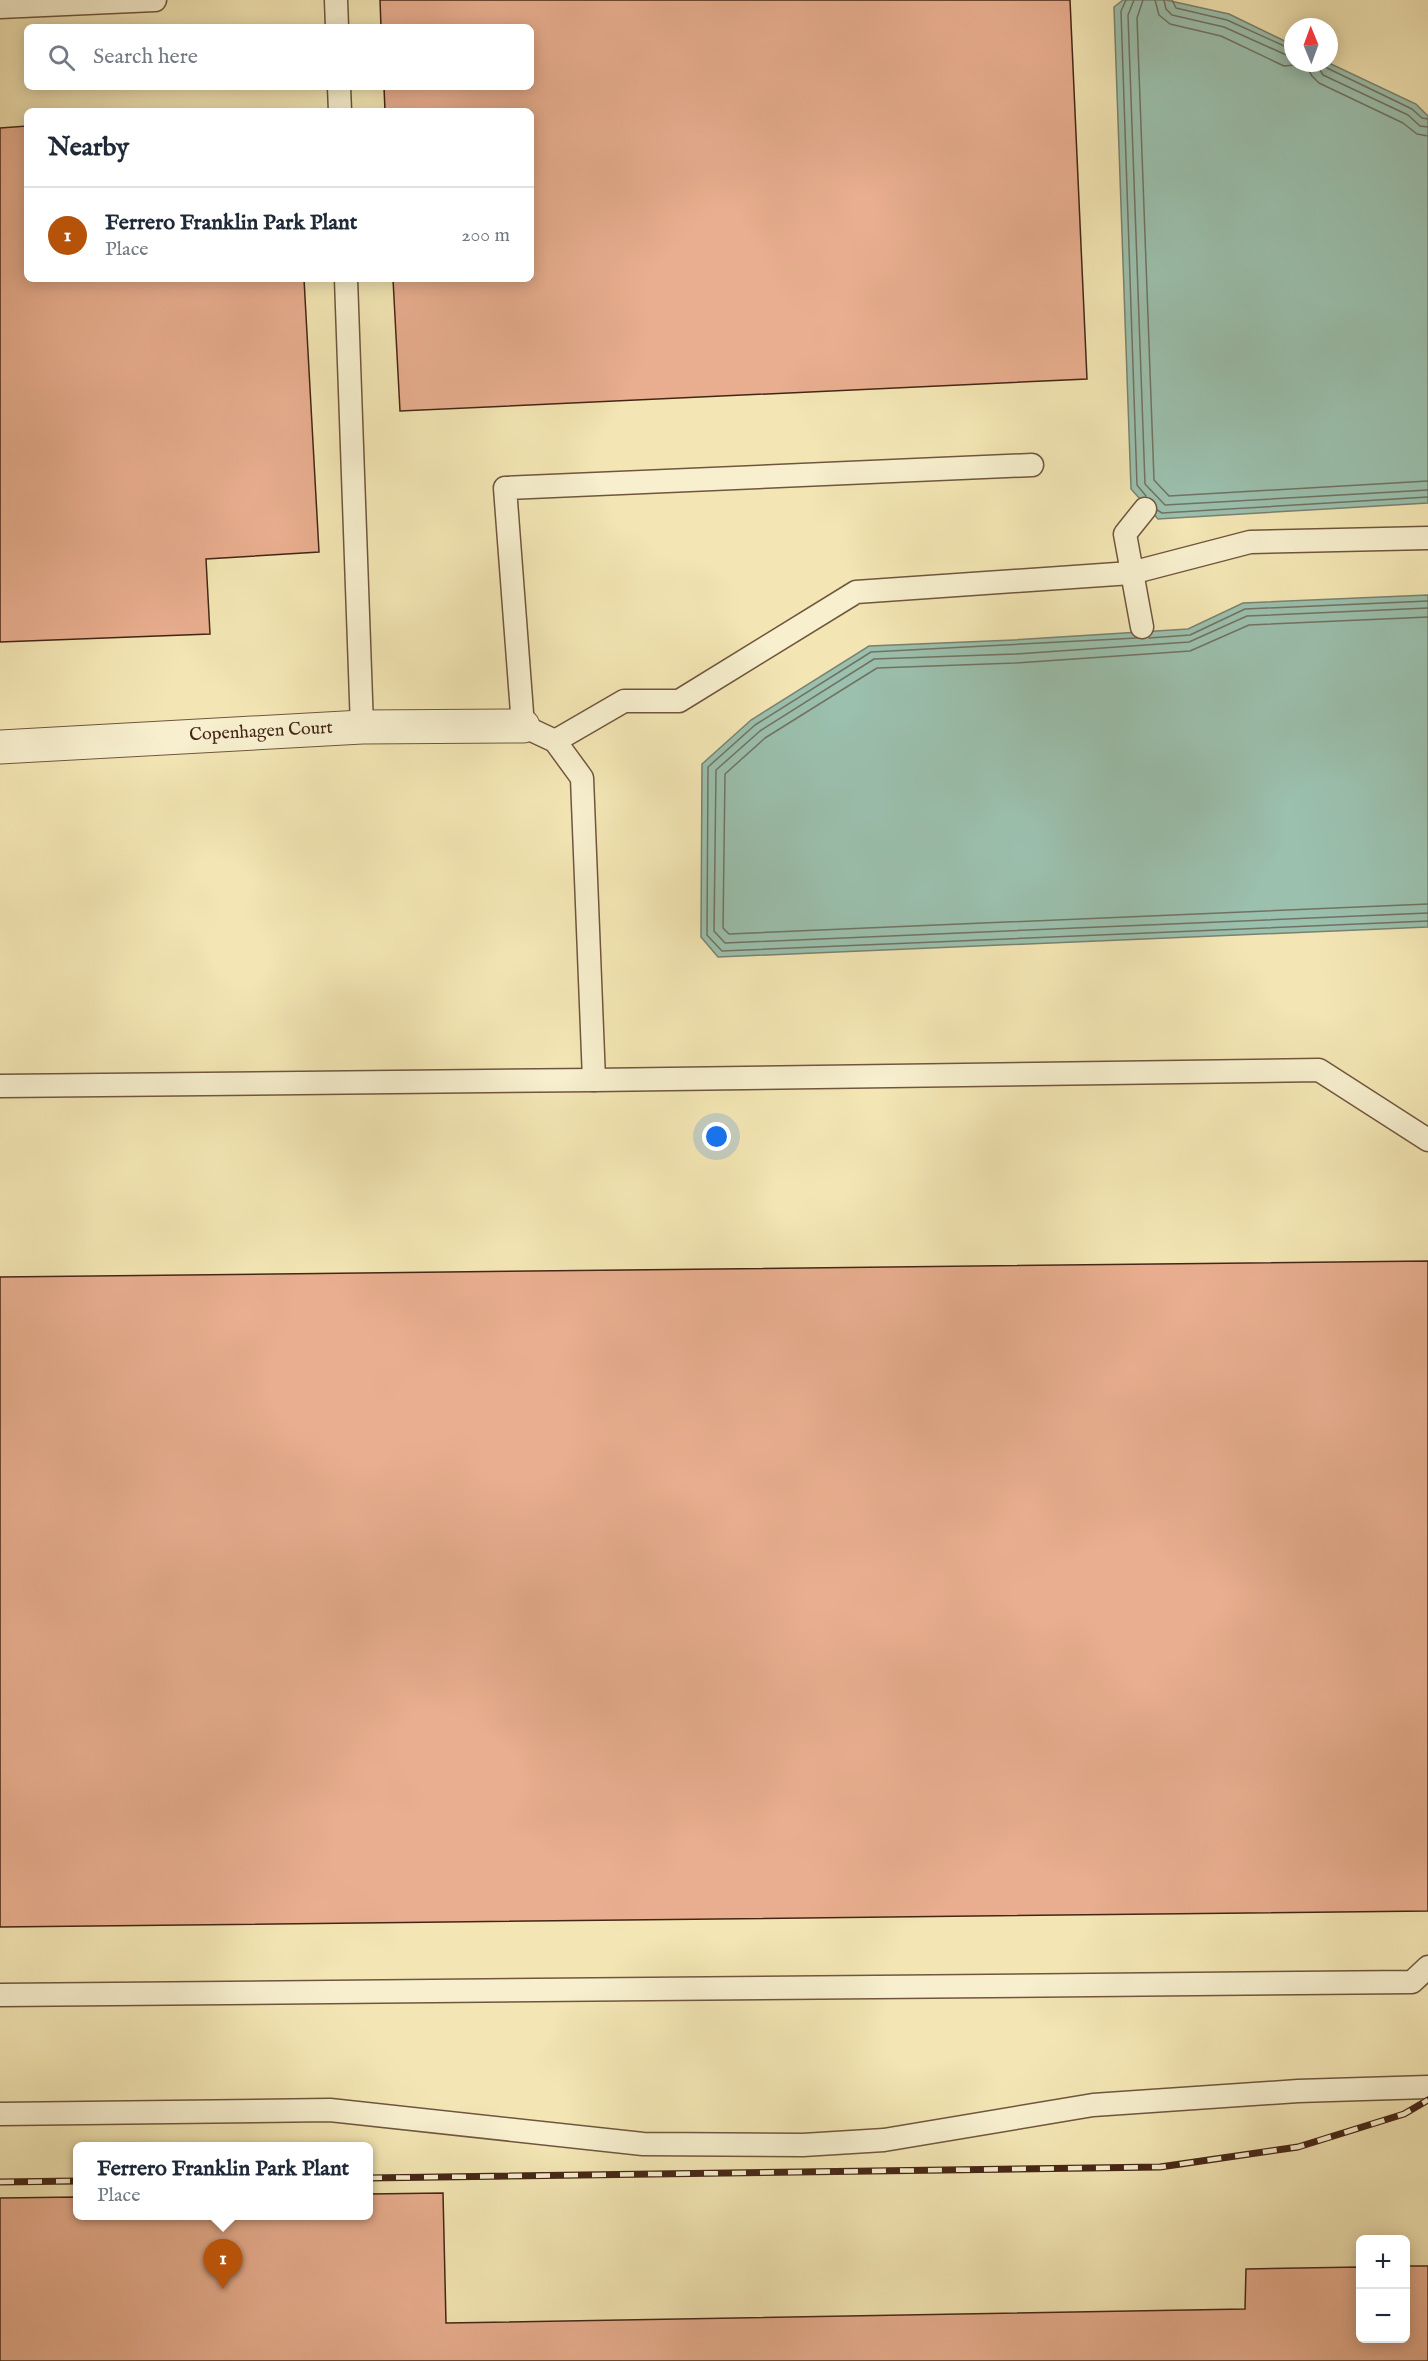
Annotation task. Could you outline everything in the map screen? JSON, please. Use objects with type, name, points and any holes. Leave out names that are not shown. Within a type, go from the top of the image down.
[{"type":"street","name":"Copenhagen Court","points":[[0,747],[362,727],[523,726]]},
{"type":"lane","points":[[0,7],[154,0]]},
{"type":"lane","points":[[336,0],[337,24]]},
{"type":"lane","points":[[339,90],[340,108]]},
{"type":"lane","points":[[346,282],[362,727]]},
{"type":"lane","points":[[594,1080],[582,778],[555,741],[523,726],[505,488],[1032,465]]},
{"type":"lane","points":[[1142,627],[1125,534],[1145,509]]},
{"type":"lane","points":[[555,741],[624,701],[679,701],[856,592],[1131,573],[1250,542],[1428,538]]},
{"type":"lane","points":[[0,1086],[1319,1070],[1428,1140]]},
{"type":"lane","points":[[0,1995],[1412,1982],[1428,1967]]},
{"type":"lane","points":[[0,2114],[330,2110],[643,2144],[803,2145],[884,2140],[1093,2105],[1298,2091],[1428,2087]]},
{"type":"water","points":[[1123,0],[1166,0],[1229,14],[1284,41],[1284,72],[1338,72],[1338,67],[1416,104],[1428,116],[1428,503],[1158,519],[1131,489],[1114,7]]},
{"type":"water","points":[[1428,595],[1428,927],[718,957],[701,937],[702,764],[751,720],[869,646],[1188,629],[1243,603]]},
{"type":"building","points":[[380,0],[1070,0],[1087,379],[400,411],[393,282],[534,282],[534,108],[385,108],[384,90],[534,90],[534,24],[381,24]]},
{"type":"building","points":[[24,126],[24,282],[304,282],[319,552],[206,559],[210,634],[0,642],[0,128]]},
{"type":"building","points":[[1428,1261],[1428,1911],[0,1927],[0,1277]]},
{"type":"building","points":[[443,2193],[446,2323],[1245,2309],[1246,2269],[1356,2267],[1356,2343],[1410,2343],[1410,2266],[1428,2266],[1428,2361],[0,2361],[0,2198],[73,2197],[73,2220],[373,2220],[373,2194]]},
{"type":"railway","points":[[373,2178],[1160,2167],[1298,2147],[1404,2114],[1428,2100]]},
{"type":"railway","points":[[0,2182],[73,2181]]},
{"type":"place","name":"Ferrero Franklin Park Plant","points":[[223,2289]]}]
